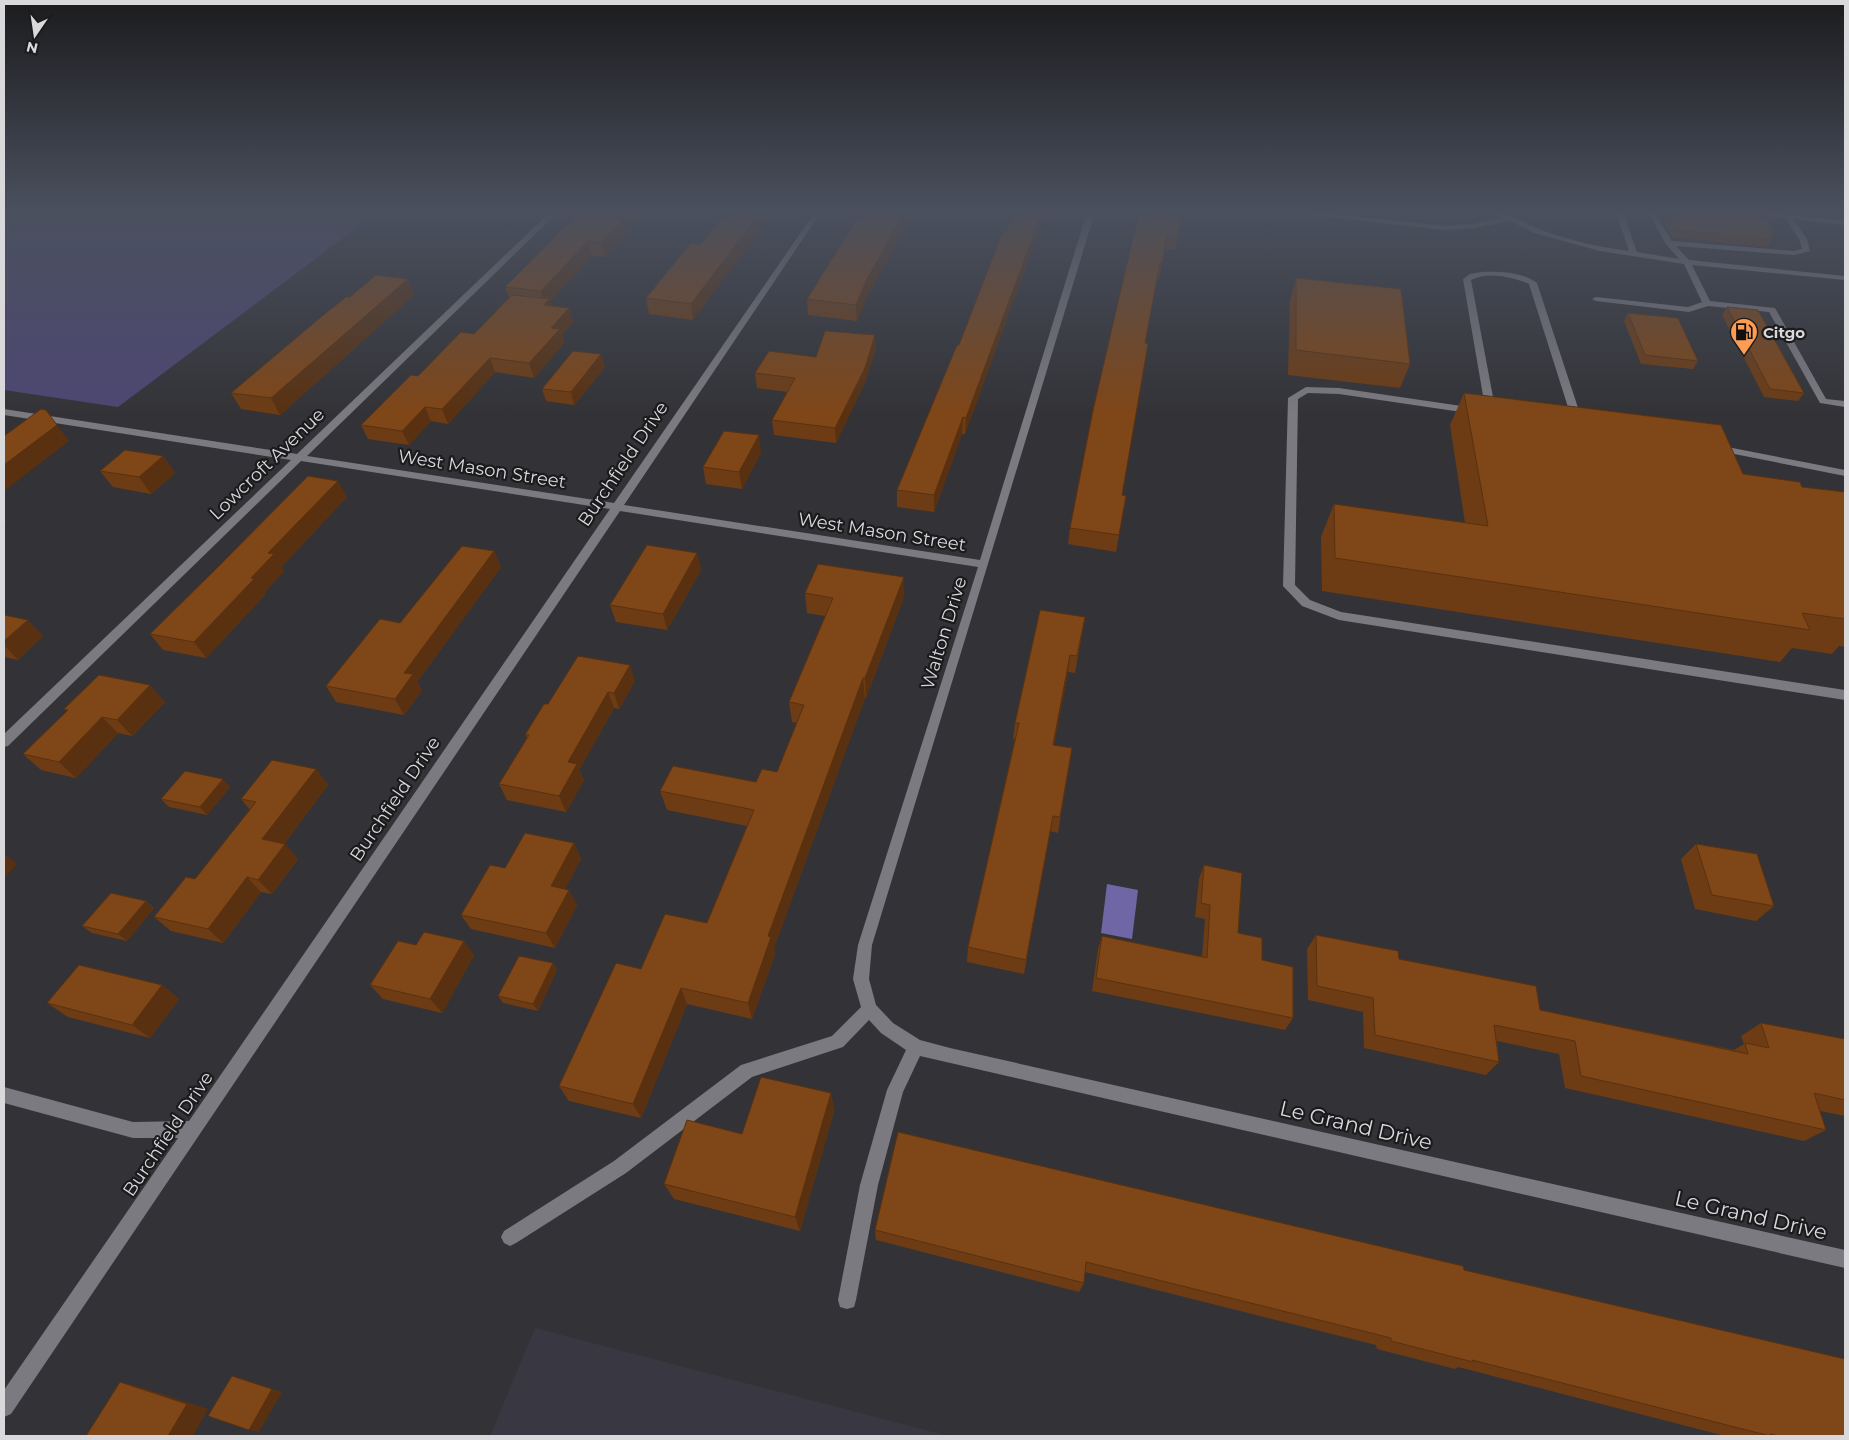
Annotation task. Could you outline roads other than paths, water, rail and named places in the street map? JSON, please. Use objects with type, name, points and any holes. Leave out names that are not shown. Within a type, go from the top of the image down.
[{"type":"street","name":"Lowcroft Avenue","points":[[4,742],[484,279]]},
{"type":"street","name":"Burchfield Drive","points":[[4,1407],[772,279]]},
{"type":"street","name":"Walton Drive","points":[[870,1009],[861,979],[865,945],[1071,279]]},
{"type":"street","points":[[1467,279],[1496,414],[1339,391],[1306,390],[1293,398],[1290,586],[1306,603],[1340,616],[1845,695]]},
{"type":"street","points":[[1522,279],[1533,283],[1579,426]]},
{"type":"street","points":[[1696,279],[1707,302]]},
{"type":"street","points":[[1596,299],[1689,310],[1707,302],[1772,310],[1822,401],[1845,404]]},
{"type":"street","name":"West Mason Street","points":[[4,412],[984,564]]},
{"type":"street","points":[[4,422],[18,414]]},
{"type":"street","points":[[1705,446],[1845,473]]},
{"type":"street","points":[[510,1237],[620,1167],[747,1071],[837,1042],[870,1009]]},
{"type":"street","name":"Le Grand Drive","points":[[870,1009],[887,1028],[916,1047],[1845,1260]]},
{"type":"street","points":[[847,1300],[869,1185],[889,1109],[895,1090],[916,1047]]},
{"type":"street","points":[[4,1095],[133,1130],[194,1129]]},
{"type":"place","name":"Citgo","points":[[1744,356]]}]
